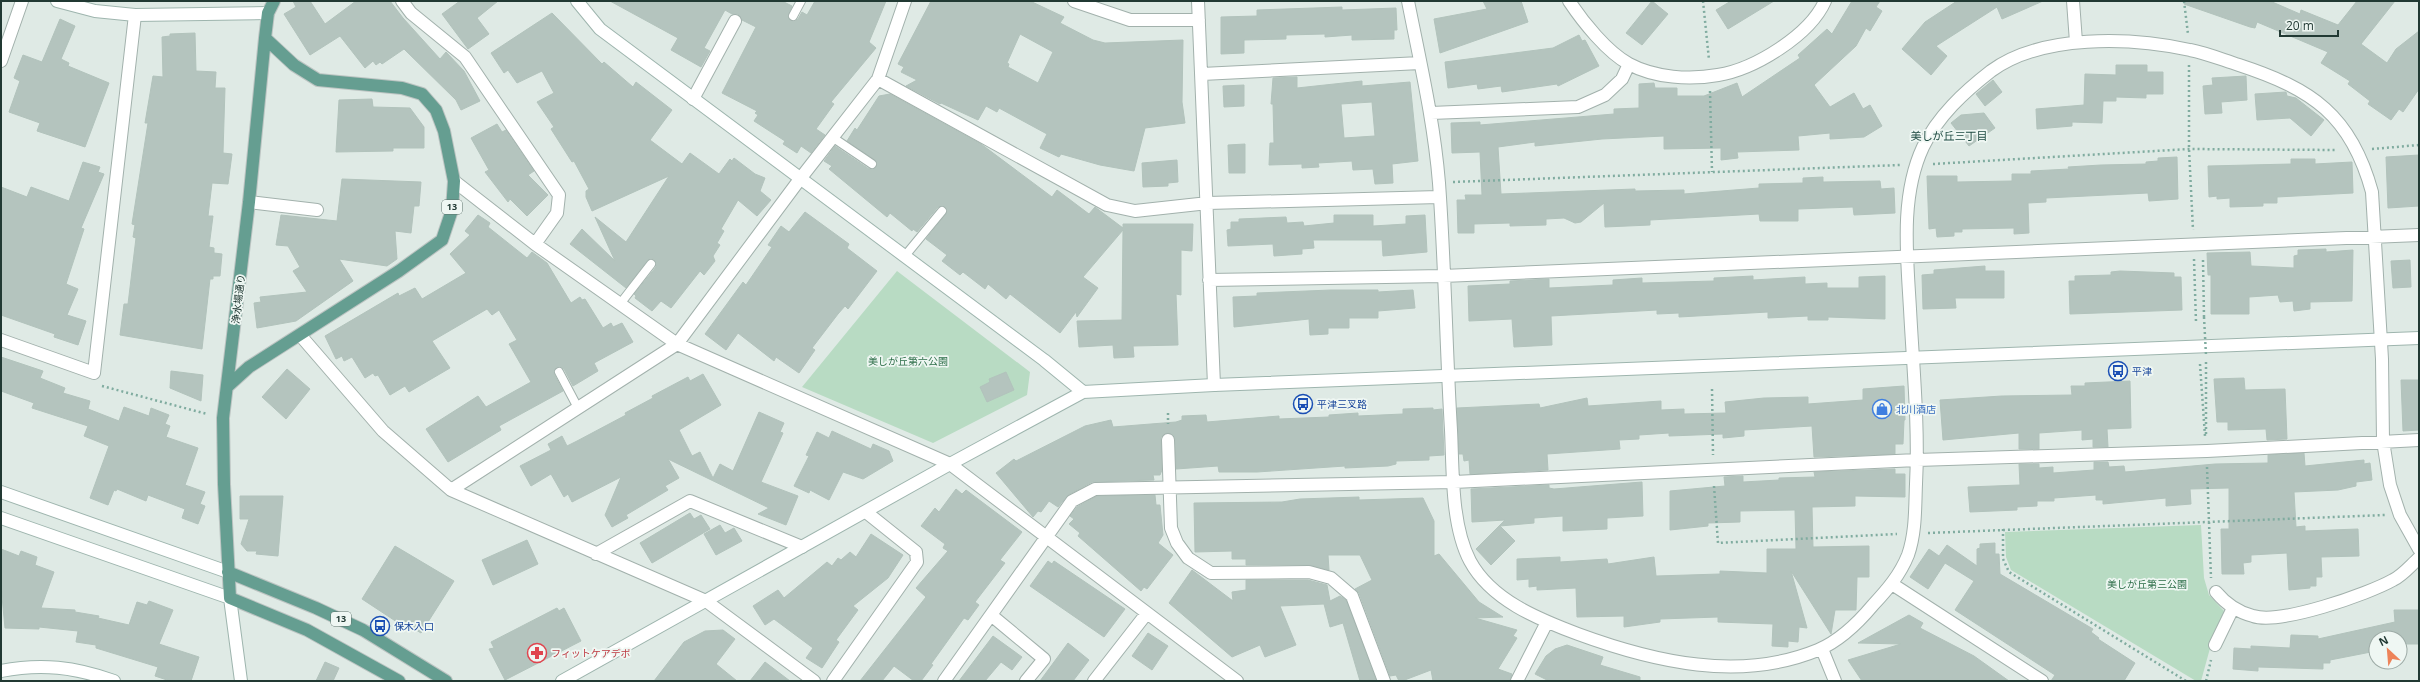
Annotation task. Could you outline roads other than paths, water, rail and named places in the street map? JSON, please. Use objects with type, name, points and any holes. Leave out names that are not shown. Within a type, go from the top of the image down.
[{"type":"main road","name":"浄水場通り","points":[[230,598],[224,484],[223,418],[249,202],[268,13],[274,1]]},
{"type":"main road","name":"13","points":[[228,386],[249,367],[399,271],[442,240],[452,210],[454,181],[444,131],[436,110],[422,94],[402,88],[318,80],[294,65],[265,38]]},
{"type":"main road","name":"13","points":[[228,572],[316,608],[363,630],[446,681]]},
{"type":"main road","name":"13","points":[[230,598],[307,630],[399,681]]},
{"type":"street","points":[[1,61],[22,1]]},
{"type":"street","points":[[57,1],[95,11],[135,15],[268,13]]},
{"type":"street","points":[[402,1],[411,13],[465,57],[559,195],[557,213],[535,244]]},
{"type":"street","points":[[577,1],[600,29],[1044,360],[1083,392]]},
{"type":"street","points":[[451,490],[677,344],[800,179],[878,79],[905,1]]},
{"type":"street","points":[[1074,1],[1130,20],[1199,20]]},
{"type":"street","points":[[1198,1],[1208,203],[1209,280],[1214,385]]},
{"type":"street","points":[[1408,1],[1431,113],[1439,197],[1447,375],[1454,482],[1460,542],[1473,567],[1492,588],[1518,608],[1547,622],[1622,650],[1680,664],[1730,667],[1780,663],[1822,649],[1856,624],[1892,584],[1907,556],[1913,533],[1917,460],[1913,358],[1906,256],[1909,190],[1923,147],[1939,121],[1968,88],[2004,62],[2031,50],[2076,42],[2114,41],[2189,50],[2283,81],[2314,98],[2339,122],[2365,166],[2372,192],[2380,339],[2383,441],[2390,485],[2400,514],[2419,549]]},
{"type":"street","points":[[1569,1],[1588,29],[1629,64],[1666,77],[1719,75],[1754,63],[1800,34],[1825,1]]},
{"type":"street","points":[[2073,1],[2076,42]]},
{"type":"street","points":[[1,340],[94,374],[135,15]]},
{"type":"street","points":[[693,99],[735,21]]},
{"type":"street","points":[[1202,74],[1420,63]]},
{"type":"street","points":[[1431,113],[1578,107],[1605,95],[1622,79],[1629,64]]},
{"type":"street","points":[[878,79],[1107,205],[1135,211],[1208,203],[1439,197]]},
{"type":"street","points":[[454,181],[535,244],[677,344],[950,464],[1236,681]]},
{"type":"street","points":[[249,202],[317,210]]},
{"type":"street","points":[[1209,280],[1443,276],[2419,235]]},
{"type":"street","points":[[300,335],[383,431],[451,490],[706,601],[814,681]]},
{"type":"street","points":[[562,681],[950,464],[1083,392],[1447,375],[2419,338]]},
{"type":"street","points":[[1168,440],[1171,528],[1177,543],[1188,558],[1211,574],[1309,572],[1331,578],[1352,596],[1384,681]]},
{"type":"street","points":[[944,681],[1072,501],[1095,489],[1454,482],[1713,471],[1917,460],[2207,451],[2419,440]]},
{"type":"street","points":[[1,492],[228,572]]},
{"type":"street","points":[[596,554],[690,501],[802,548]]},
{"type":"street","points":[[833,681],[917,562],[916,552],[866,512]]},
{"type":"street","points":[[1,518],[230,598],[241,681]]},
{"type":"street","points":[[2216,592],[2225,604],[2254,617],[2288,616],[2342,602],[2394,580],[2419,558]]},
{"type":"street","points":[[1892,584],[2042,681]]},
{"type":"street","points":[[2215,645],[2233,608]]},
{"type":"street","points":[[1094,681],[1147,613]]},
{"type":"street","points":[[991,615],[1044,659],[1026,681]]},
{"type":"street","points":[[1517,681],[1547,622]]},
{"type":"street","points":[[1822,649],[1835,681]]},
{"type":"street","points":[[1,671],[22,666],[50,666],[86,671],[114,681]]},
{"type":"lane","points":[[793,16],[801,1]]},
{"type":"lane","points":[[832,137],[872,164]]},
{"type":"lane","points":[[904,257],[942,211]]},
{"type":"lane","points":[[620,304],[651,264]]},
{"type":"lane","points":[[559,372],[578,408]]},
{"type":"place","name":"平津","points":[[2118,371]]},
{"type":"place","name":"平津三叉路","points":[[1303,404]]},
{"type":"place","name":"北川酒店","points":[[1882,409]]},
{"type":"place","name":"保木入口","points":[[380,626]]},
{"type":"place","name":"フィットケアデポ","points":[[537,653]]},
{"type":"district","name":"美しが丘三丁目","points":[[1949,136]]},
{"type":"park label","name":"美しが丘第六公園","points":[[908,361]]},
{"type":"park label","name":"美しが丘第三公園","points":[[2147,584]]}]
